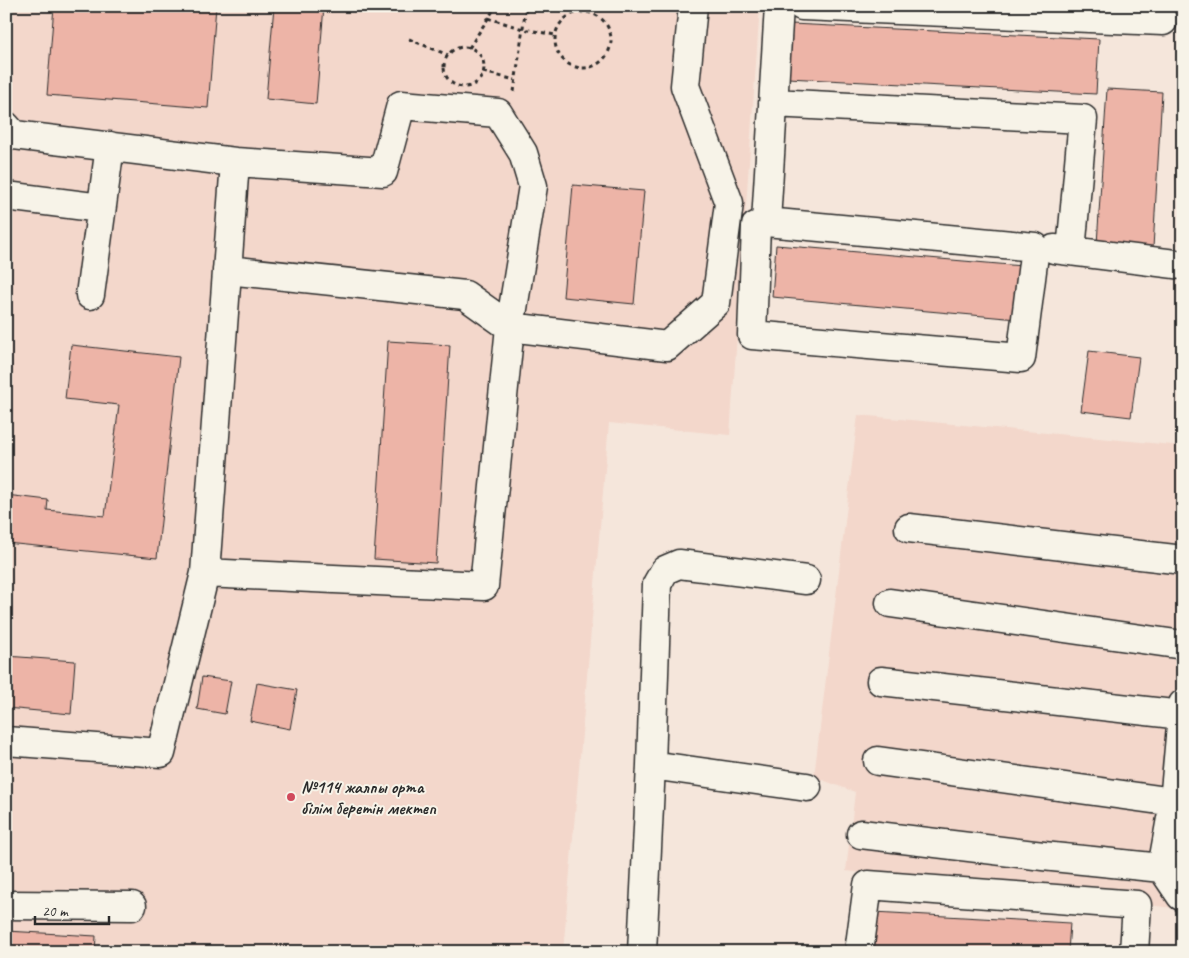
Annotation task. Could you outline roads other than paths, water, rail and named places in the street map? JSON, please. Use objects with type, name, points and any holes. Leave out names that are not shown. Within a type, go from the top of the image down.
[{"type":"street","points":[[227,270],[465,295],[510,327],[666,346],[716,303],[729,203],[685,86],[693,6]]},
{"type":"street","points":[[766,222],[779,6]]},
{"type":"street","points":[[802,6],[1173,27]]},
{"type":"street","points":[[1132,6],[1173,27]]},
{"type":"street","points":[[774,103],[1083,119],[1071,251]]},
{"type":"street","points":[[6,126],[14,135],[235,162],[383,172],[401,105],[498,113],[523,153],[533,186],[510,327],[484,586],[205,574]]},
{"type":"street","points":[[90,295],[110,146]]},
{"type":"street","points":[[6,741],[161,753],[205,574],[235,162]]},
{"type":"street","points":[[6,196],[101,208]]},
{"type":"street","points":[[1035,247],[1021,358],[752,335],[756,226],[766,222],[1035,247],[1183,265]]},
{"type":"street","points":[[909,528],[1183,560]]},
{"type":"street","points":[[642,952],[657,584],[665,570],[679,564],[806,580]]},
{"type":"street","points":[[890,603],[1183,645]]},
{"type":"street","points":[[881,681],[1182,709],[1174,802],[1162,868],[1181,896]]},
{"type":"street","points":[[878,761],[1174,802]]},
{"type":"street","points":[[651,765],[807,787]]},
{"type":"street","points":[[861,834],[1162,868]]},
{"type":"street","points":[[858,952],[868,885],[1137,905],[1134,952]]},
{"type":"street","points":[[6,905],[132,906]]},
{"type":"place","name":"№114 жалпы орта білім беретін мектеп","points":[[291,797]]}]
